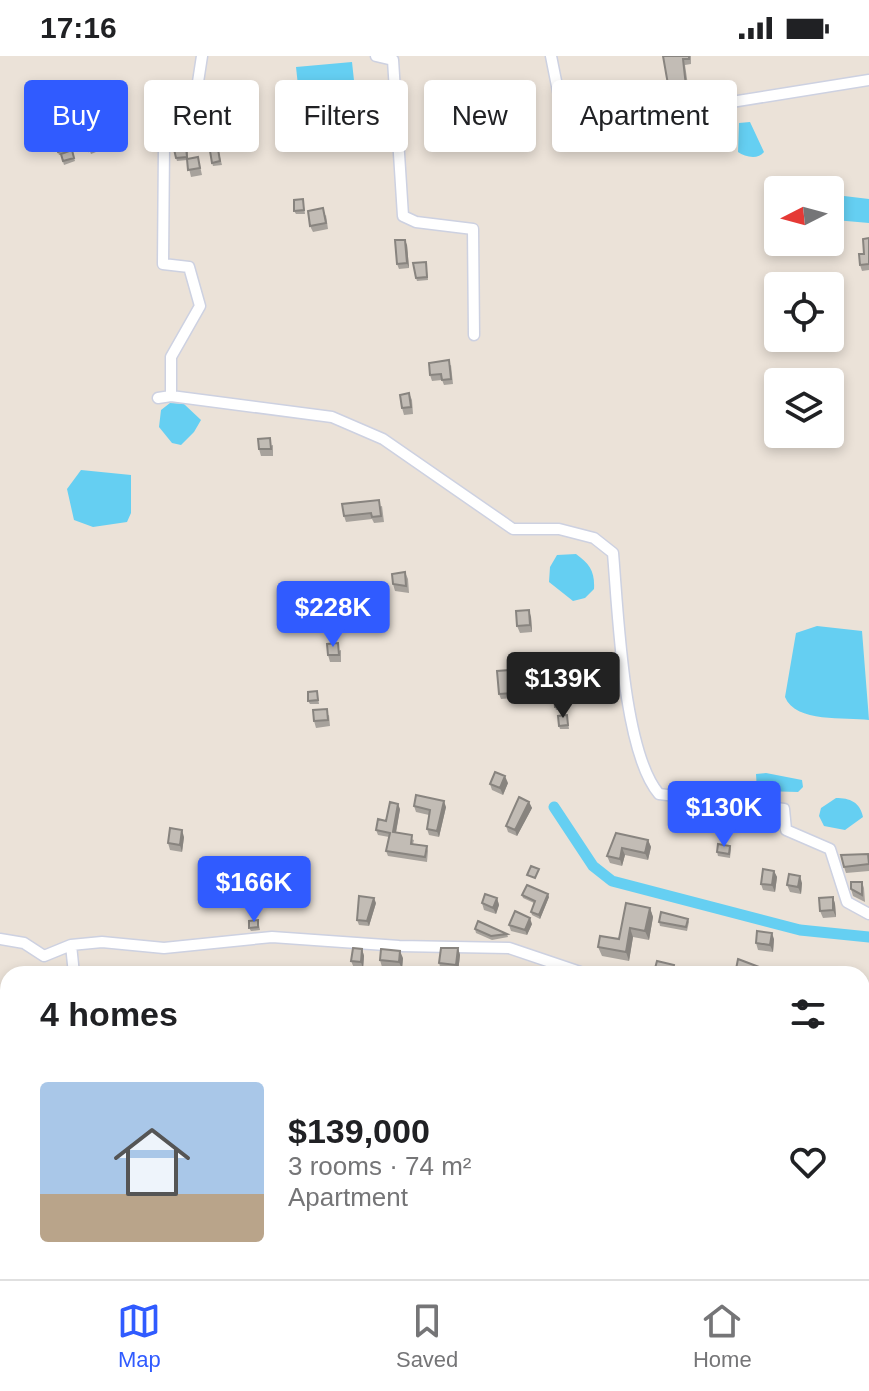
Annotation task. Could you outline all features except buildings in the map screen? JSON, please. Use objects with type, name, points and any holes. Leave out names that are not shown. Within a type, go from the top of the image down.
[{"type":"street","points":[[171,396],[171,357],[200,306],[189,267],[163,264],[164,145],[190,134],[202,56]]},
{"type":"street","points":[[376,56],[393,60],[403,216],[416,222],[473,229],[474,335]]},
{"type":"street","points":[[551,56],[567,136],[585,137],[719,104],[869,80]]},
{"type":"street","points":[[158,398],[171,396],[332,417],[383,439],[513,529],[559,529],[594,538],[613,553],[623,666],[637,742],[649,783],[659,794],[784,809],[786,830],[830,849],[847,902],[857,911],[869,914]]},
{"type":"street","points":[[0,939],[24,943],[44,956],[71,945],[102,942],[164,948],[272,937],[399,946],[509,948],[562,966]]},
{"type":"street","points":[[71,945],[73,966]]},
{"type":"street","points":[[0,1219],[0,1261]]},
{"type":"water","points":[[352,62],[354,80],[297,80],[296,67]]},
{"type":"water","points":[[750,122],[764,152],[755,157],[738,152],[739,123]]},
{"type":"water","points":[[844,196],[869,199],[869,223],[844,221]]},
{"type":"water","points":[[170,403],[184,404],[201,420],[181,445],[172,443],[159,427],[161,410]]},
{"type":"water","points":[[81,470],[131,475],[131,513],[127,522],[93,527],[74,520],[67,489]]},
{"type":"water","points":[[576,554],[591,569],[594,589],[585,598],[573,601],[549,582],[550,567],[557,555]]},
{"type":"water","points":[[817,626],[862,631],[869,720],[810,715],[799,711],[785,697],[796,633]]},
{"type":"water","points":[[756,774],[802,780],[803,787],[798,792],[757,791]]},
{"type":"water","points":[[836,798],[854,802],[863,817],[845,830],[824,826],[819,816],[821,808]]},
{"type":"waterway","points":[[554,807],[593,866],[612,881],[800,930],[869,937]]}]
